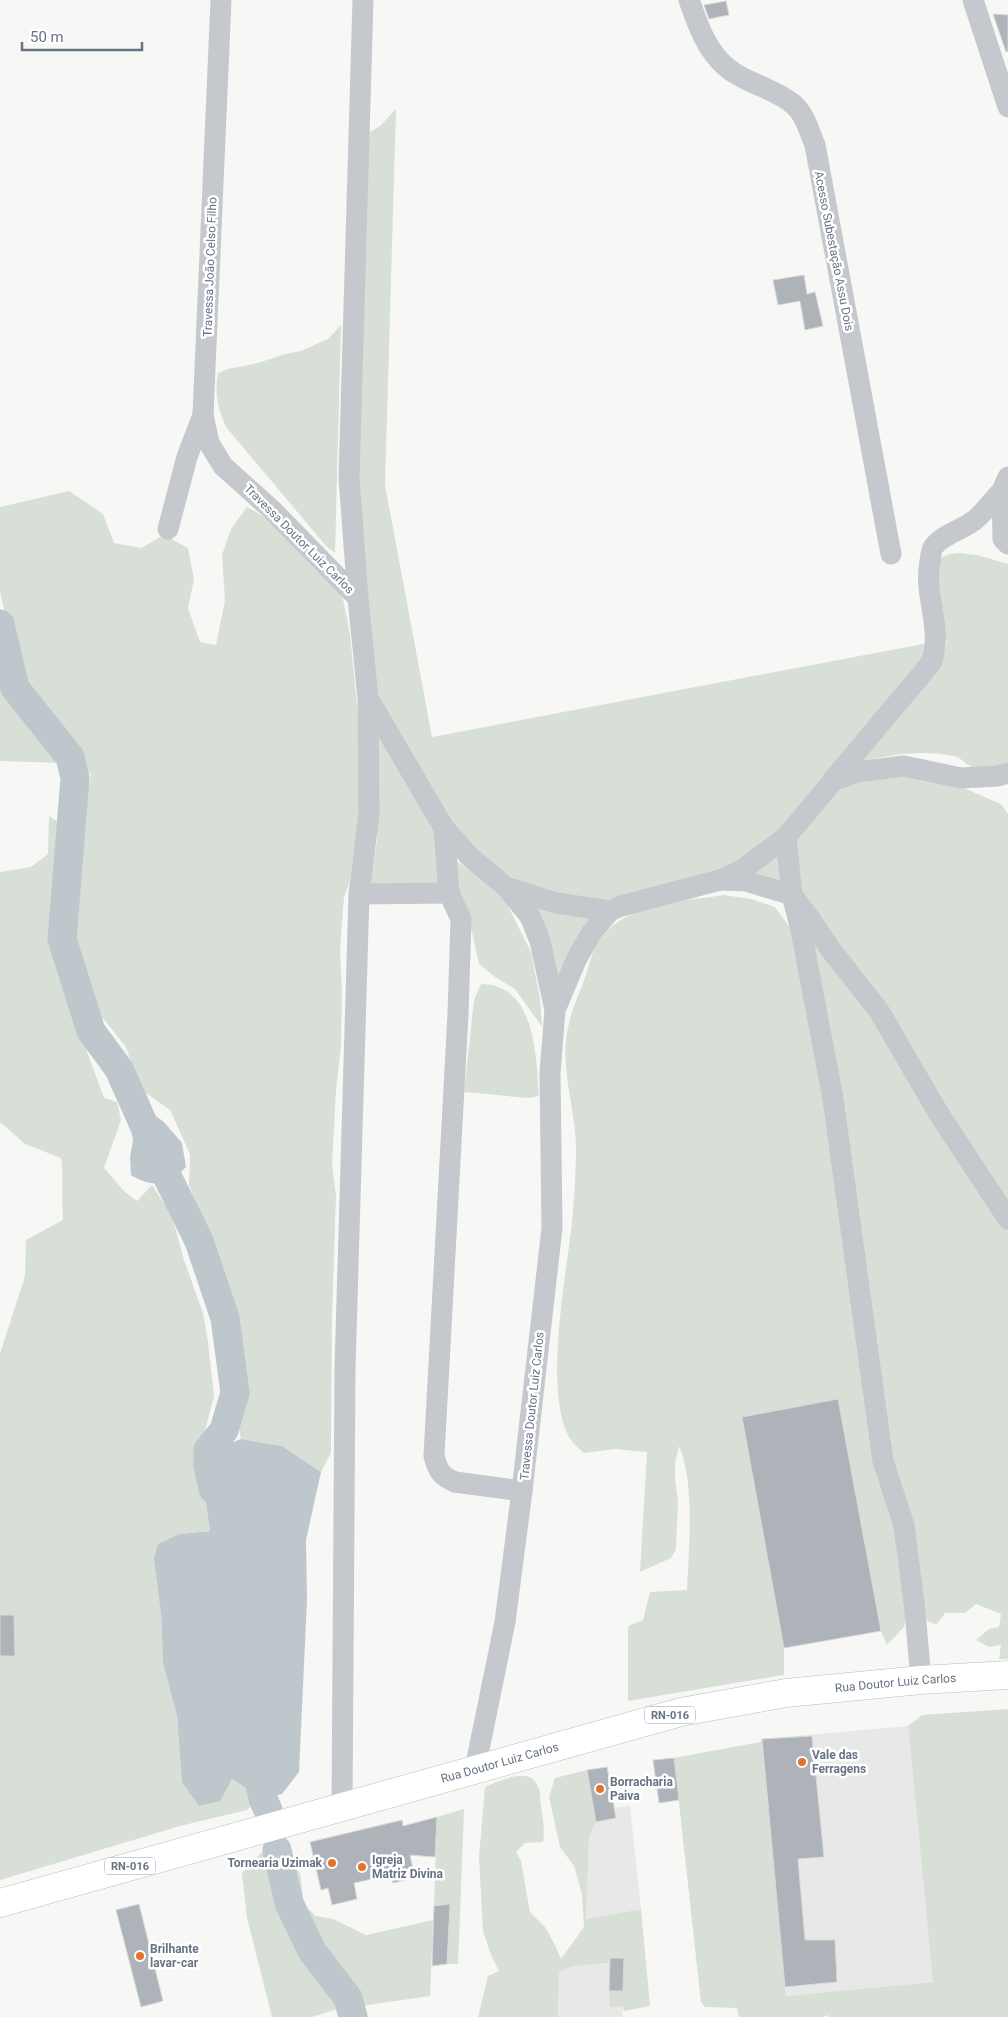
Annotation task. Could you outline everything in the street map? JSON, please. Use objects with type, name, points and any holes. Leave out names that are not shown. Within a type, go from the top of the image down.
[{"type":"main road","name":"Rua Doutor Luiz Carlos","points":[[0,1903],[475,1769],[715,1704],[786,1693],[921,1680],[1008,1675]]},
{"type":"street","name":"Travessa João Celso Filho","points":[[168,529],[187,457],[203,414],[221,0]]},
{"type":"street","points":[[358,598],[349,478],[363,0]]},
{"type":"street","name":"Acesso Subestação Assu Dois","points":[[689,0],[700,33],[721,62],[743,79],[794,104],[804,119],[814,144],[890,554]]},
{"type":"street","points":[[973,0],[1008,105]]},
{"type":"street","name":"Travessa Doutor Luiz Carlos","points":[[203,414],[209,443],[223,466],[271,509],[358,598],[368,698],[444,828],[469,856],[506,887]]},
{"type":"street","points":[[1005,484],[1003,538],[1008,544]]},
{"type":"street","points":[[555,1010],[577,958],[592,932],[610,911],[621,906],[720,880],[742,870],[786,837],[931,663],[936,652],[936,629],[928,591],[927,575],[933,548],[946,536],[975,520],[1005,484]]},
{"type":"street","points":[[342,1807],[345,1368],[359,894],[369,814],[368,698]]},
{"type":"street","points":[[833,780],[857,772],[904,766],[961,778],[1008,774]]},
{"type":"street","points":[[444,828],[449,893],[461,919],[458,1014],[434,1456],[438,1471],[450,1480],[522,1491]]},
{"type":"street","points":[[786,837],[792,895],[801,930],[833,1099],[883,1461],[904,1525],[915,1611],[921,1680]]},
{"type":"street","points":[[720,880],[746,882],[792,895],[831,950],[879,1011],[939,1114],[1008,1219]]},
{"type":"street","points":[[506,887],[556,903],[610,911]]},
{"type":"street","points":[[506,887],[530,916],[540,941],[555,1010]]},
{"type":"street","points":[[359,894],[449,893]]},
{"type":"street","name":"Travessa Doutor Luiz Carlos","points":[[475,1769],[504,1622],[522,1491],[552,1228],[551,1039],[555,1010]]},
{"type":"shaded area","points":[[396,109],[385,485],[432,737],[928,643],[926,659],[776,840],[727,873],[584,906],[530,886],[496,870],[459,833],[377,694],[358,485],[367,134],[380,126]]},
{"type":"shaded area","points":[[341,325],[335,553],[326,546],[226,427],[219,407],[216,388],[218,373],[301,351],[328,339]]},
{"type":"shaded area","points":[[69,491],[103,514],[114,543],[141,548],[164,535],[188,548],[194,579],[188,608],[200,642],[216,645],[225,600],[222,555],[231,529],[247,507],[284,528],[342,594],[350,634],[358,715],[360,819],[349,884],[344,897],[340,950],[342,992],[341,1045],[336,1090],[332,1164],[336,1196],[332,1317],[331,1453],[321,1472],[282,1446],[241,1439],[237,1419],[246,1376],[240,1337],[229,1286],[189,1185],[190,1154],[170,1110],[140,1089],[126,1047],[98,1012],[90,980],[82,984],[68,939],[75,852],[91,775],[76,754],[22,690],[0,592],[0,507]]},
{"type":"shaded area","points":[[958,553],[977,555],[1008,564],[1008,763],[977,768],[971,767],[960,758],[954,756],[916,753],[892,755],[855,763],[944,654],[947,642],[931,588],[940,558]]},
{"type":"shaded area","points":[[0,652],[10,695],[61,763],[0,761]]},
{"type":"shaded area","points":[[372,713],[436,827],[443,883],[380,889],[370,883],[377,841]]},
{"type":"shaded area","points":[[888,771],[959,786],[1001,804],[1008,814],[1008,1659],[999,1659],[1001,1645],[989,1647],[976,1640],[989,1629],[999,1627],[1001,1614],[976,1604],[965,1613],[945,1613],[936,1625],[922,1618],[889,1459],[794,854],[800,828],[817,808],[852,778]]},
{"type":"shaded area","points":[[49,816],[61,824],[57,905],[58,962],[75,1019],[104,1098],[117,1102],[121,1120],[104,1168],[124,1191],[137,1201],[152,1185],[172,1216],[184,1260],[203,1313],[208,1342],[214,1396],[199,1455],[210,1531],[180,1534],[161,1613],[163,1663],[177,1716],[182,1782],[232,1779],[261,1797],[247,1810],[180,1826],[0,1880],[0,1354],[25,1276],[26,1240],[63,1220],[61,1158],[25,1144],[0,1122],[0,872],[31,867],[48,854]]},
{"type":"shaded area","points":[[779,850],[781,887],[761,874],[747,873]]},
{"type":"shaded area","points":[[454,859],[483,880],[506,902],[531,952],[540,999],[542,1027],[515,989],[495,977],[479,964],[470,923],[460,898]]},
{"type":"shaded area","points":[[724,895],[751,899],[775,907],[794,933],[896,1515],[908,1606],[904,1627],[887,1645],[881,1631],[742,1418],[784,1648],[784,1675],[628,1701],[628,1626],[643,1620],[650,1592],[687,1590],[690,1536],[689,1497],[684,1461],[679,1446],[675,1463],[678,1501],[676,1549],[671,1558],[640,1572],[647,1452],[615,1449],[584,1453],[571,1440],[563,1421],[558,1396],[558,1338],[573,1211],[576,1148],[565,1058],[566,1043],[571,1015],[593,953],[607,931],[620,920],[636,912],[671,903]]},
{"type":"shaded area","points":[[529,906],[602,913],[558,981]]},
{"type":"shaded area","points":[[481,984],[499,987],[513,996],[523,1009],[530,1025],[534,1043],[539,1096],[528,1098],[464,1092],[474,1000]]},
{"type":"shaded area","points":[[146,1109],[164,1122],[182,1143],[186,1167],[173,1178],[160,1183],[146,1182],[131,1175],[130,1157],[133,1141],[130,1120]]},
{"type":"shaded area","points":[[241,1439],[282,1446],[321,1472],[306,1540],[307,1600],[299,1772],[282,1794],[263,1799],[232,1779],[220,1801],[199,1806],[182,1782],[177,1716],[163,1663],[161,1613],[154,1558],[158,1544],[180,1534],[210,1531],[199,1455]]},
{"type":"shaded area","points":[[1008,1709],[1008,2017],[829,2017],[828,2015],[823,2017],[739,2017],[737,2008],[705,2007],[701,2002],[674,1758],[760,1742],[762,1739],[786,1996],[933,1982],[908,1726],[922,1715]]},
{"type":"shaded area","points":[[908,1726],[933,1982],[786,1996],[762,1739]]},
{"type":"shaded area","points":[[587,1770],[596,1822],[589,1837],[586,1919],[641,1909],[650,2006],[624,2011],[622,2006],[610,2007],[609,1991],[623,1991],[623,1979],[609,1978],[609,1972],[624,1972],[624,1959],[610,1958],[609,1963],[574,1966],[559,1972],[558,2017],[478,2017],[488,1976],[499,1971],[483,1931],[479,1857],[485,1787],[514,1776],[522,1776],[534,1780],[539,1789],[544,1824],[543,1842],[525,1843],[516,1852],[521,1861],[530,1912],[545,1927],[561,1959],[584,1927],[582,1894],[574,1866],[560,1847],[549,1797],[555,1778]]},
{"type":"shaded area","points":[[630,1806],[641,1909],[586,1919],[589,1836],[596,1822],[615,1818],[614,1808]]},
{"type":"shaded area","points":[[464,1809],[458,1964],[447,1964],[450,1904],[434,1906],[437,1817]]},
{"type":"shaded area","points":[[272,1851],[287,1860],[300,1873],[304,1905],[316,1916],[333,1919],[366,1935],[433,1920],[430,1996],[334,2010],[312,2017],[272,2017],[247,1918],[242,1873],[262,1852]]},
{"type":"shaded area","points":[[609,1963],[610,2006],[622,2006],[623,2017],[558,2017],[559,1972],[574,1966]]},
{"type":"building","points":[[726,1],[729,15],[709,19],[704,5]]},
{"type":"building","points":[[993,14],[1008,15],[1008,51],[1006,52]]},
{"type":"building","points":[[804,275],[807,294],[815,292],[823,326],[805,330],[800,301],[778,305],[773,280]]},
{"type":"building","points":[[838,1399],[881,1631],[784,1648],[742,1417]]},
{"type":"building","points":[[0,1615],[14,1615],[15,1656],[0,1656]]},
{"type":"building","points":[[812,1736],[824,1857],[798,1859],[805,1940],[835,1940],[837,1982],[785,1987],[762,1739]]},
{"type":"building","points":[[674,1758],[679,1800],[659,1803],[653,1760]]},
{"type":"building","name":"Borracharia Paiva","points":[[607,1767],[616,1818],[596,1822],[587,1770]]},
{"type":"building","points":[[437,1817],[435,1857],[410,1855],[415,1878],[393,1883],[391,1875],[354,1883],[357,1899],[332,1905],[328,1888],[321,1890],[310,1842],[402,1820],[403,1826]]},
{"type":"building","name":"Brilhante lavar-car","points":[[139,1904],[163,2001],[141,2007],[116,1910]]},
{"type":"building","points":[[450,1904],[447,1964],[432,1966],[434,1906]]},
{"type":"building","points":[[610,1958],[624,1958],[623,1991],[609,1991]]},
{"type":"waterway","points":[[0,624],[15,688],[70,757],[75,778],[62,939],[91,1031],[119,1069],[164,1170],[199,1241],[225,1318],[235,1393],[224,1430],[208,1450],[208,1466],[213,1489]]},
{"type":"waterway","points":[[255,1762],[263,1799],[268,1810]]},
{"type":"waterway","points":[[277,1850],[289,1903],[312,1951],[348,1998],[353,2017]]},
{"type":"place","name":"Vale das Ferragens","points":[[802,1762]]},
{"type":"place","name":"Borracharia Paiva","points":[[600,1789]]},
{"type":"place","name":"Tornearia Uzimak","points":[[332,1863]]},
{"type":"place","name":"Igreja Matriz Divina","points":[[362,1867]]},
{"type":"place","name":"Brilhante lavar-car","points":[[140,1956]]}]
